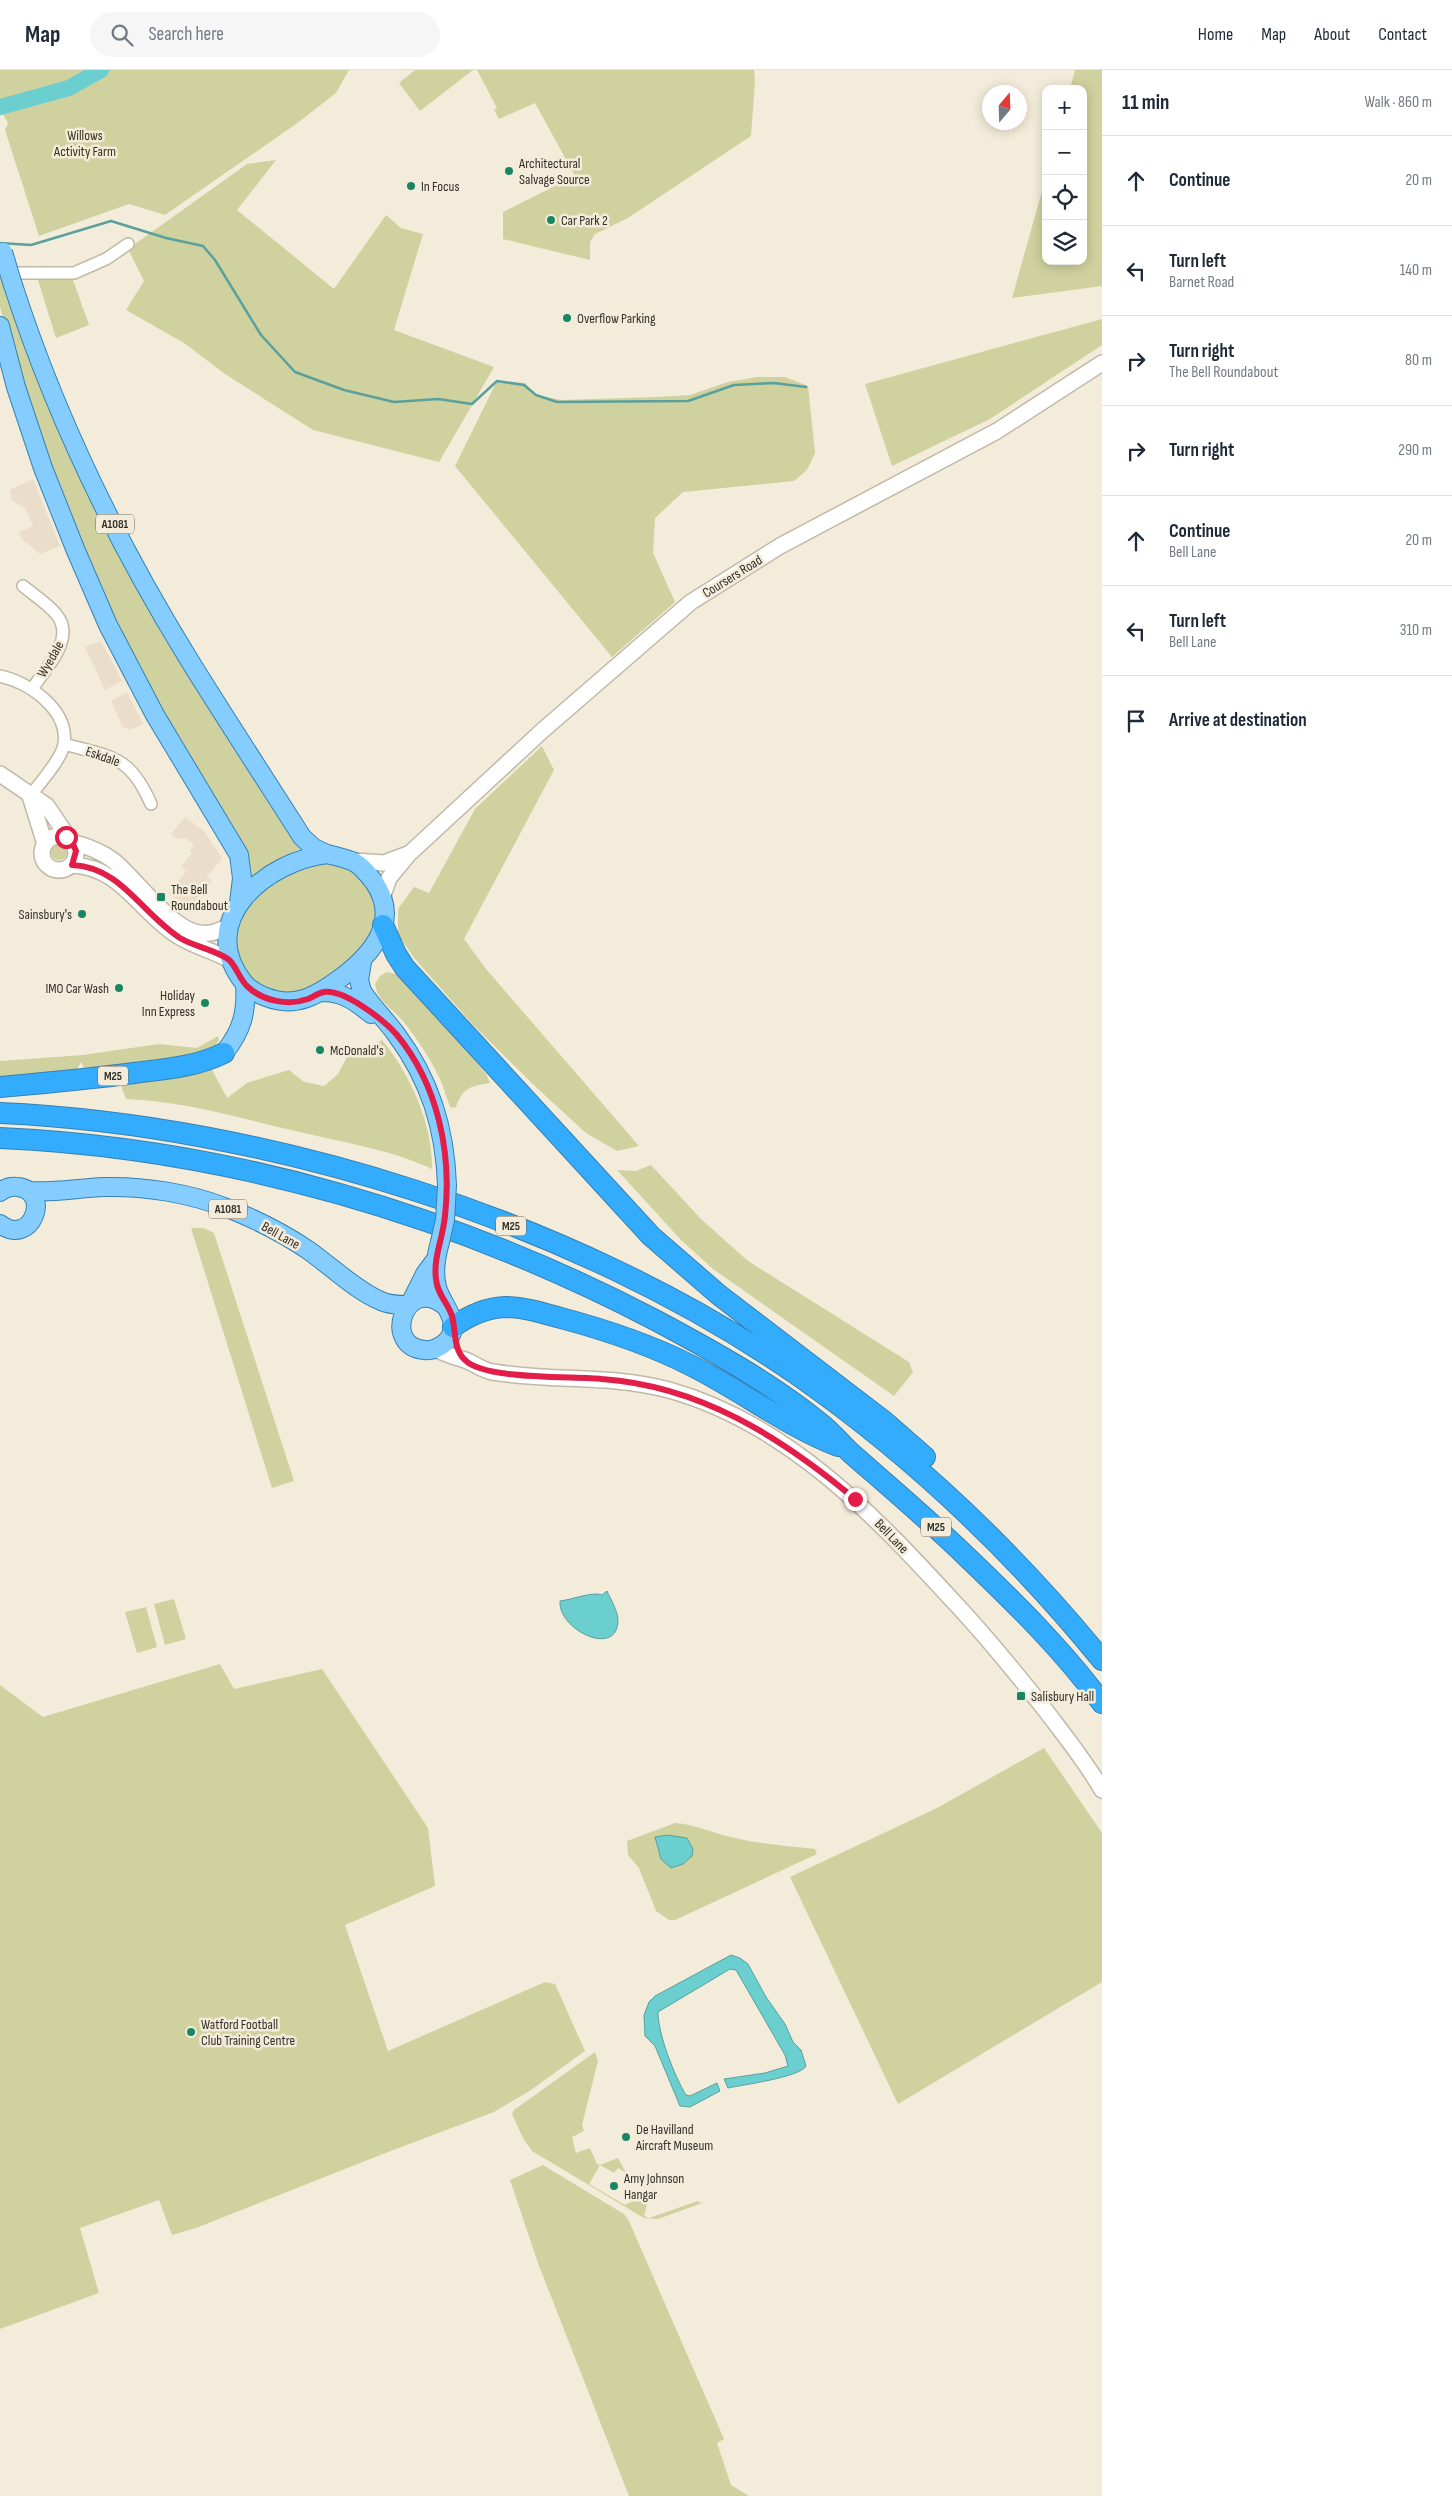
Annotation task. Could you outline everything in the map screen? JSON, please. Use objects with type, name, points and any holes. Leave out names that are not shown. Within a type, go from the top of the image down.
[{"type":"highway","name":"M25","points":[[383,925],[396,954],[406,968],[651,1236],[719,1295],[885,1422],[924,1456],[956,1502]]},
{"type":"highway","name":"M25","points":[[0,1087],[85,1080],[195,1065],[224,1053]]},
{"type":"highway","name":"M25","points":[[0,1113],[116,1122],[263,1149],[416,1192],[554,1243],[610,1268],[678,1303],[793,1373],[911,1462],[956,1502],[1056,1604],[1102,1660]]},
{"type":"highway","name":"M25","points":[[0,1138],[41,1140],[143,1152],[230,1168],[388,1208],[492,1246],[563,1275],[694,1341],[761,1382],[821,1424],[939,1530],[1022,1610],[1077,1669],[1102,1703]]},
{"type":"highway","name":"M25","points":[[453,1328],[463,1320],[484,1311],[505,1307],[538,1312],[581,1323],[627,1338],[693,1366],[810,1435],[847,1449]]},
{"type":"main road","name":"A1081","points":[[1,248],[6,278],[37,355],[80,453],[132,559],[187,656],[302,837],[314,848],[327,854]]},
{"type":"main road","points":[[0,326],[16,387],[44,468],[76,551],[108,625],[164,731],[239,855],[242,878],[239,903],[228,926],[230,960],[245,984],[259,995],[276,1001],[297,1002],[322,992],[362,962],[378,940],[383,925],[382,898],[367,872],[354,861],[327,854],[307,857],[285,866],[259,883],[239,903]]},
{"type":"main road","points":[[362,962],[359,980],[362,991],[415,1061],[433,1098],[446,1157],[445,1220],[438,1250],[436,1279],[444,1305],[452,1318],[453,1328],[448,1340],[435,1349],[426,1350],[410,1344],[401,1330],[403,1314],[438,1250]]},
{"type":"main road","points":[[224,1053],[237,1036],[244,1022],[247,1005],[245,984]]},
{"type":"main road","points":[[322,992],[334,992],[348,996],[395,1033]]},
{"type":"main road","name":"Bell Lane","points":[[0,1192],[16,1186],[28,1191],[53,1193],[105,1187],[151,1190],[226,1208],[263,1224],[307,1249],[378,1300],[401,1330]]},
{"type":"main road","points":[[28,1191],[33,1196],[36,1210]]},
{"type":"main road","points":[[1,1226],[16,1230],[27,1226],[36,1210],[53,1193]]},
{"type":"main road","points":[[409,1304],[429,1298],[444,1305]]},
{"type":"main road","name":"Bell Lane","points":[[378,1300],[409,1304]]},
{"type":"street","points":[[6,278],[74,274],[106,259],[128,244]]},
{"type":"street","name":"Coursers Road","points":[[382,898],[389,878],[409,854],[543,730],[692,602],[780,546],[997,431],[1102,363]]},
{"type":"street","name":"Wyedale","points":[[23,586],[55,613],[62,622],[64,631],[60,647],[32,689]]},
{"type":"street","points":[[0,676],[18,681],[32,689],[52,709],[62,731],[64,744],[60,755],[30,796]]},
{"type":"street","name":"Eskdale","points":[[64,744],[107,756],[127,765],[135,772],[151,804]]},
{"type":"street","points":[[0,774],[30,796],[41,800],[47,806],[71,841],[76,856],[72,865]]},
{"type":"street","points":[[30,796],[46,844],[43,857],[49,866],[59,870],[72,865],[93,867],[107,873],[172,932],[193,945],[230,960]]},
{"type":"street","points":[[46,844],[54,837],[60,836],[88,846],[113,861],[153,901],[192,931],[207,934],[228,926]]},
{"type":"street","name":"Coursers Road","points":[[354,861],[384,863],[409,854]]},
{"type":"street","points":[[453,1328],[464,1360]]},
{"type":"street","name":"Bell Lane","points":[[435,1349],[475,1366],[496,1372],[618,1380],[669,1390],[699,1400],[744,1420],[799,1456],[849,1494],[886,1528],[968,1616],[1007,1661],[1048,1714],[1102,1790]]},
{"type":"shaded area","points":[[33,479],[60,546],[40,554],[21,538],[19,532],[33,526],[26,509],[10,499],[12,496],[9,490]]},
{"type":"shaded area","points":[[101,641],[122,681],[105,690],[85,647]]},
{"type":"shaded area","points":[[127,692],[143,724],[131,730],[123,727],[111,701]]},
{"type":"shaded area","points":[[185,817],[204,831],[222,858],[207,877],[212,881],[190,907],[169,894],[186,871],[181,867],[192,853],[190,851],[194,845],[185,838],[177,839],[171,834]]},
{"type":"green space","name":"Willows Activity Farm","points":[[0,70],[349,70],[336,93],[296,124],[165,215],[129,204],[39,236],[5,130],[8,123],[0,109]]},
{"type":"green space","points":[[415,70],[473,70],[420,111],[399,83]]},
{"type":"green space","points":[[477,70],[754,70],[751,136],[628,218],[595,234],[590,242],[590,260],[503,239],[503,212],[575,176],[535,103],[499,119],[494,110],[497,108]]},
{"type":"green space","points":[[1075,70],[1102,70],[1102,286],[1012,298],[1042,191],[1042,265],[1087,265],[1087,85],[1071,85]]},
{"type":"green space","points":[[276,160],[237,210],[334,289],[386,215],[401,228],[423,234],[394,330],[494,367],[439,462],[313,430],[225,374],[184,343],[126,310],[144,281],[128,249],[247,164]]},
{"type":"green space","points":[[72,277],[89,325],[56,338],[38,280]]},
{"type":"green space","points":[[0,280],[5,280],[99,503],[304,847],[277,860],[249,882],[106,606],[50,470],[6,332],[0,306]]},
{"type":"green space","points":[[1102,319],[1102,345],[990,419],[892,466],[865,384]]},
{"type":"green space","points":[[757,377],[785,377],[808,386],[815,453],[807,470],[794,481],[683,492],[655,518],[653,553],[675,602],[612,657],[455,466],[497,381],[525,383],[536,395],[562,400],[690,395],[728,382]]},
{"type":"green space","points":[[542,746],[554,770],[464,939],[486,969],[639,1146],[617,1151],[586,1133],[474,1026],[415,959],[398,935],[398,909],[414,887],[429,893],[475,809]]},
{"type":"green space","points":[[59,844],[67,852],[59,860],[51,852]]},
{"type":"green space","points":[[322,859],[353,868],[374,895],[377,914],[366,947],[327,980],[292,995],[258,986],[243,969],[235,946],[241,913],[262,890],[288,872]]},
{"type":"green space","points":[[387,972],[400,975],[439,1016],[486,1074],[490,1083],[468,1089],[461,1096],[456,1107],[451,1108],[440,1079],[418,1041],[379,995],[375,984],[380,976]]},
{"type":"green space","points":[[218,1036],[219,1040],[212,1051],[87,1074],[81,1062],[75,1073],[0,1078],[0,1061],[83,1055],[159,1044],[197,1048]]},
{"type":"green space","points":[[382,1040],[402,1068],[418,1100],[429,1135],[432,1169],[417,1162],[369,1148],[216,1112],[171,1103],[126,1099],[120,1083],[210,1066],[227,1098],[247,1083],[289,1070],[304,1082],[324,1086],[338,1074],[348,1055],[357,1058]]},
{"type":"green space","points":[[651,1165],[702,1220],[748,1261],[909,1362],[913,1372],[894,1396],[713,1269],[682,1241],[617,1170],[636,1171]]},
{"type":"green space","points":[[191,1228],[204,1228],[214,1233],[294,1481],[272,1488]]},
{"type":"green space","points":[[174,1599],[186,1639],[165,1645],[154,1604]]},
{"type":"green space","points":[[146,1607],[157,1647],[137,1653],[125,1612]]},
{"type":"green space","name":"Watford Football Club Training Centre","points":[[220,1664],[234,1689],[322,1669],[428,1828],[435,1886],[345,1925],[388,2051],[545,1982],[555,1984],[585,2051],[531,2090],[494,2112],[196,2228],[172,2235],[159,2200],[80,2228],[99,2293],[0,2329],[0,1685],[43,1717]]},
{"type":"green space","points":[[1044,1748],[1102,1833],[1102,1982],[898,2104],[790,1877],[937,1808]]},
{"type":"green space","points":[[675,1823],[690,1825],[745,1840],[815,1849],[817,1854],[675,1920],[669,1920],[656,1911],[639,1868],[628,1855],[627,1841]]},
{"type":"green space","points":[[595,2052],[598,2061],[582,2125],[584,2131],[572,2137],[576,2153],[590,2148],[597,2164],[600,2165],[589,2184],[625,2205],[636,2199],[644,2199],[647,2205],[644,2216],[649,2218],[698,2201],[700,2203],[705,2202],[658,2219],[644,2218],[532,2151],[523,2138],[512,2114],[514,2110]]},
{"type":"green space","points":[[618,2158],[626,2173],[618,2168],[614,2173],[600,2165]]},
{"type":"green space","points":[[543,2165],[624,2214],[628,2219],[724,2439],[717,2443],[731,2485],[749,2496],[629,2496],[538,2263],[510,2180]]},
{"type":"water","points":[[607,1591],[618,1617],[615,1632],[608,1638],[599,1639],[588,1636],[568,1622],[562,1612],[560,1601],[588,1595],[602,1595]]},
{"type":"water","points":[[667,1835],[687,1838],[693,1849],[692,1856],[683,1864],[671,1868],[661,1859],[655,1837]]},
{"type":"water","points":[[731,1955],[740,1958],[748,1964],[766,1997],[785,2024],[793,2042],[801,2050],[806,2066],[794,2074],[728,2088],[724,2079],[765,2073],[788,2066],[785,2055],[736,1970],[730,1969],[658,2012],[668,2054],[686,2095],[690,2096],[717,2083],[720,2091],[690,2107],[680,2106],[655,2046],[645,2036],[644,2015],[649,2002],[655,1996]]},
{"type":"waterway","points":[[0,107],[69,88],[101,70]]},
{"type":"waterway","points":[[0,243],[31,245],[111,221],[166,238],[203,246],[215,260],[261,335],[295,372],[344,390],[394,402],[438,399],[472,404],[497,381],[524,385],[536,395],[557,402],[688,401],[734,385],[774,383],[806,387]]},
{"type":"place","name":"Architectural Salvage Source","points":[[509,171]]},
{"type":"place","name":"In Focus","points":[[411,186]]},
{"type":"place","name":"Car Park 2","points":[[551,220]]},
{"type":"place","name":"Overflow Parking","points":[[567,318]]},
{"type":"place","name":"The Bell Roundabout","points":[[161,897]]},
{"type":"place","name":"Sainsbury's","points":[[82,914]]},
{"type":"place","name":"IMO Car Wash","points":[[119,988]]},
{"type":"place","name":"Holiday Inn Express","points":[[205,1003]]},
{"type":"place","name":"McDonald's","points":[[320,1050]]},
{"type":"place","name":"Salisbury Hall","points":[[1021,1696]]},
{"type":"place","name":"Watford Football Club Training Centre","points":[[191,2032]]},
{"type":"place","name":"De Havilland Aircraft Museum","points":[[626,2137]]},
{"type":"place","name":"Amy Johnson Hangar","points":[[614,2186]]},
{"type":"route","points":[[66,837],[75,846],[76,856],[72,865],[93,867],[111,876],[152,916],[172,932],[193,945],[215,952],[230,960],[245,984],[259,995],[276,1001],[297,1002],[322,992],[334,992],[348,996],[395,1033],[415,1061],[433,1098],[442,1137],[446,1157],[447,1185],[445,1220],[436,1259],[436,1279],[437,1288],[452,1318],[455,1339],[464,1360],[485,1370],[496,1372],[618,1380],[644,1384],[692,1397],[744,1420],[768,1435],[822,1472],[855,1499]]}]
